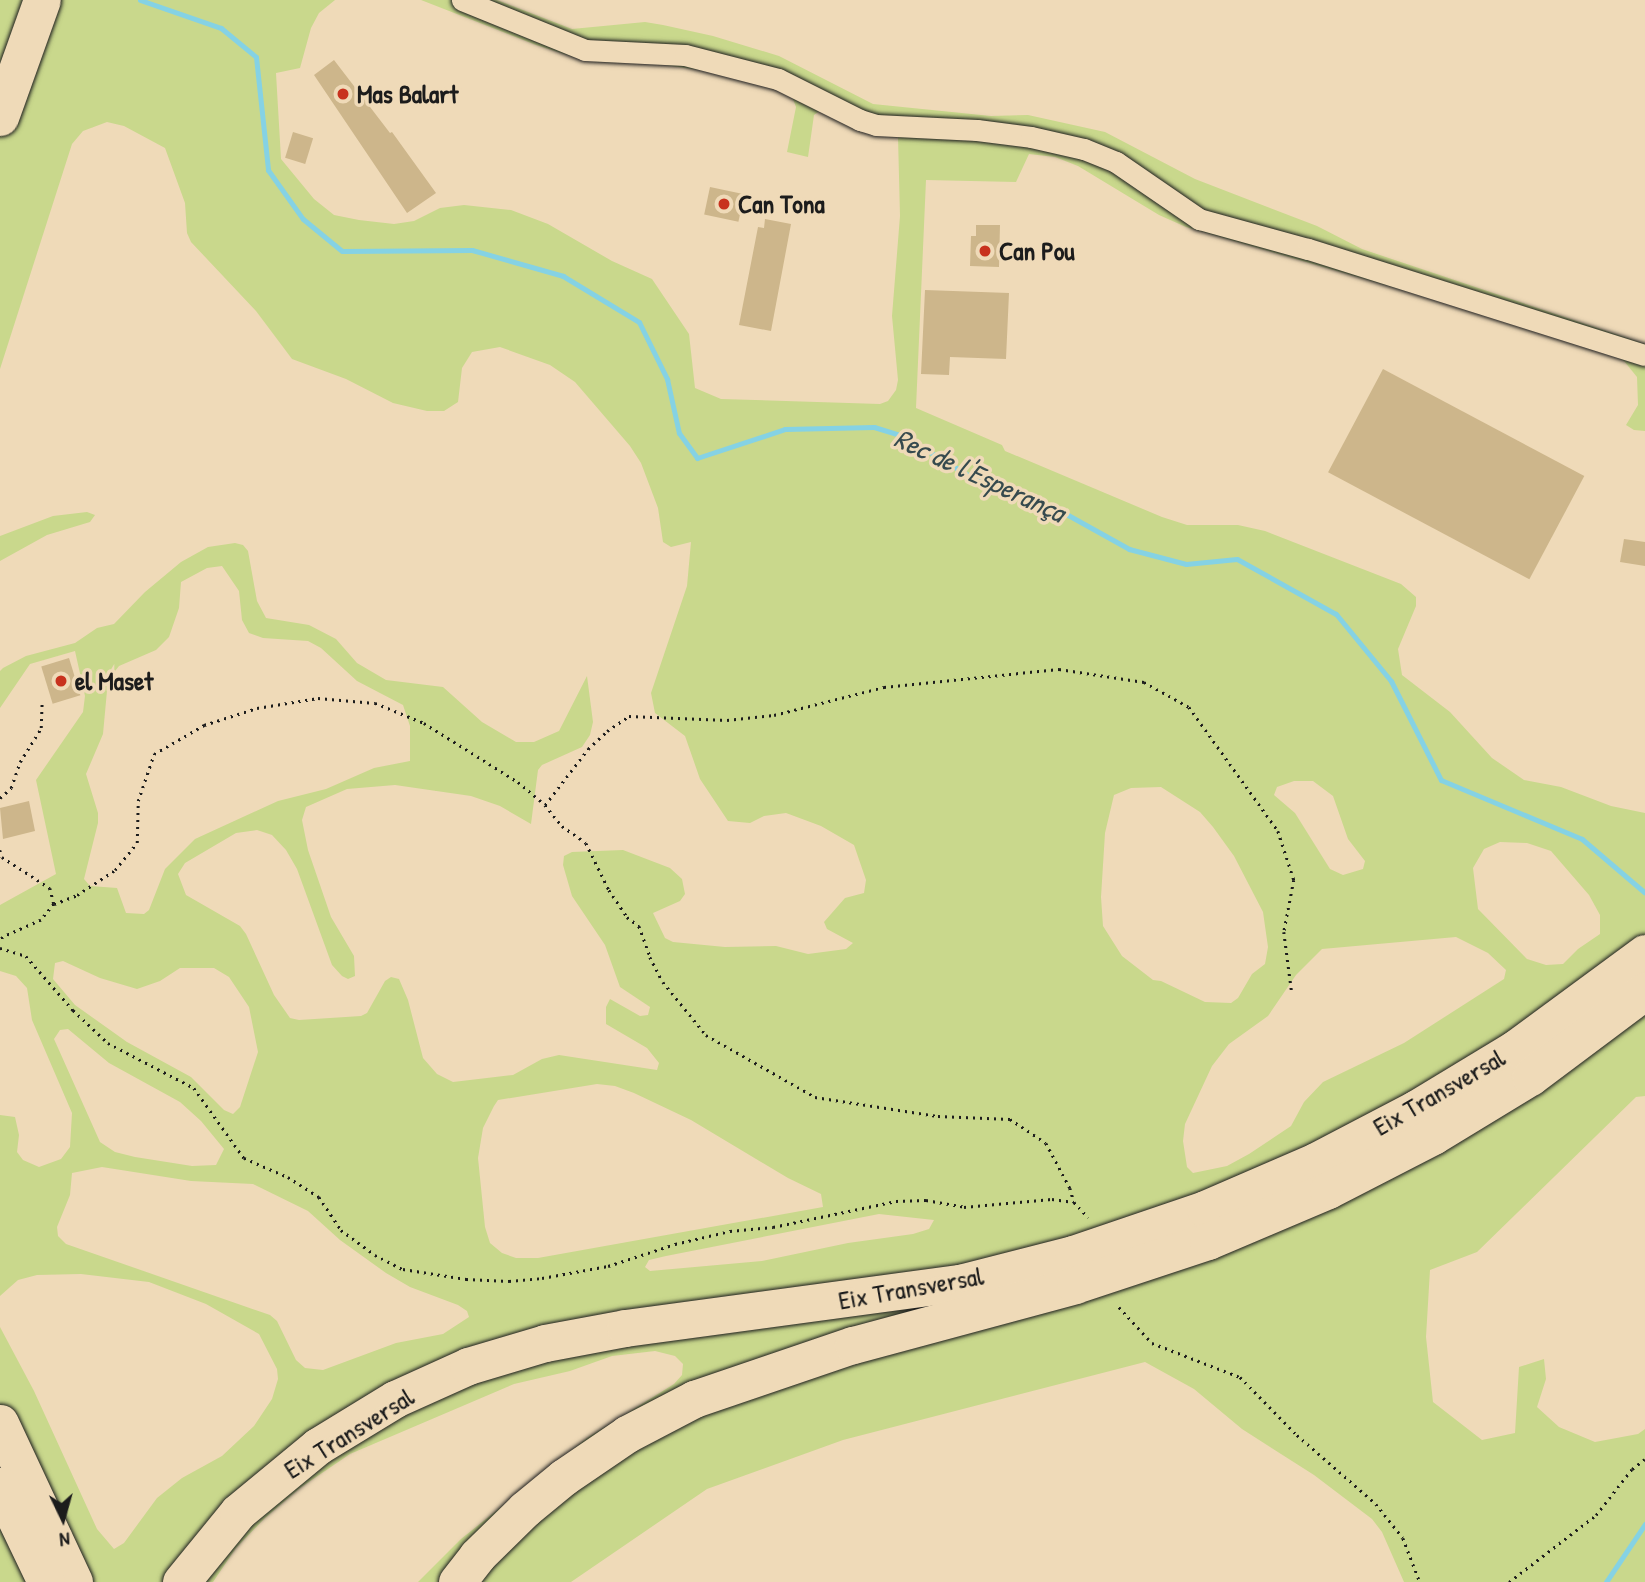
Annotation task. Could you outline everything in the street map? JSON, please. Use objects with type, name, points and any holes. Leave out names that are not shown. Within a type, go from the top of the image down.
[{"type":"highway","points":[[0,47],[16,0]]},
{"type":"highway","points":[[0,117],[41,0]]},
{"type":"highway","name":"Eix Transversal","points":[[181,1582],[238,1512],[318,1446],[395,1399],[468,1366],[545,1343],[625,1328],[960,1283],[1073,1254],[1205,1209],[1316,1161],[1417,1108],[1516,1048],[1645,953]]},
{"type":"highway","points":[[457,1582],[477,1556],[525,1509],[564,1477],[627,1434],[694,1399],[853,1345],[1075,1285],[1208,1241],[1328,1190],[1433,1136],[1530,1077],[1645,991]]},
{"type":"highway","points":[[0,1423],[74,1582]]},
{"type":"highway","points":[[0,1486],[46,1582]]},
{"type":"street","points":[[462,0],[585,50],[685,55],[778,79],[860,120],[876,124],[977,130],[1031,137],[1084,149],[1116,162],[1199,219],[1308,249],[1645,355]]},
{"type":"path","points":[[545,805],[588,749],[607,731],[629,716],[727,720],[774,715],[884,687],[1059,669],[1144,682],[1189,707],[1278,831],[1294,880],[1284,932],[1293,994]]},
{"type":"path","points":[[0,942],[3,937],[41,920],[54,904],[77,895],[116,870],[137,843],[138,801],[154,754],[204,725],[257,708],[318,698],[375,703],[424,723],[467,748],[518,782],[545,805],[562,826],[586,843],[609,890],[627,917],[639,926],[650,957],[663,982],[706,1035],[815,1097],[937,1116],[1010,1119],[1046,1143],[1070,1188],[1074,1202],[1088,1217]]},
{"type":"path","points":[[0,798],[11,788],[20,762],[41,727],[42,701]]},
{"type":"path","points":[[0,850],[2,857],[50,888],[54,904]]},
{"type":"path","points":[[0,948],[26,956],[73,1010],[108,1043],[194,1088],[244,1158],[288,1177],[318,1197],[341,1230],[375,1255],[403,1269],[466,1279],[520,1280],[608,1266],[675,1244],[730,1231],[773,1227],[896,1201],[926,1200],[964,1207],[1052,1199],[1074,1202]]},
{"type":"path","points":[[1119,1307],[1152,1343],[1240,1377],[1297,1435],[1376,1504],[1403,1538],[1420,1582]]},
{"type":"path","points":[[1508,1582],[1596,1515],[1632,1469],[1645,1459]]},
{"type":"green space","points":[[0,0],[335,0],[319,13],[311,28],[300,68],[276,73],[281,159],[314,199],[334,215],[394,224],[414,221],[440,208],[464,205],[511,210],[548,224],[612,261],[652,279],[689,334],[695,388],[721,399],[880,404],[888,401],[896,390],[898,380],[892,316],[900,216],[898,137],[882,135],[821,110],[814,115],[808,157],[787,152],[796,107],[791,94],[720,73],[651,63],[600,62],[577,58],[536,45],[421,0],[497,0],[572,29],[645,22],[663,25],[713,36],[779,56],[873,104],[991,116],[1028,115],[1105,132],[1195,179],[1317,226],[1362,249],[1645,344],[1645,431],[1634,430],[1626,425],[1638,405],[1637,377],[1624,361],[1605,349],[1186,227],[1159,215],[1078,166],[1055,157],[1029,154],[1016,182],[926,180],[916,408],[1002,445],[1005,451],[1162,517],[1187,525],[1238,525],[1265,531],[1401,584],[1416,597],[1416,606],[1398,649],[1402,675],[1450,712],[1492,758],[1524,780],[1561,787],[1611,806],[1645,813],[1645,1096],[1636,1097],[1477,1252],[1430,1270],[1426,1337],[1433,1402],[1482,1440],[1515,1433],[1519,1367],[1544,1359],[1546,1379],[1537,1407],[1559,1427],[1595,1442],[1638,1434],[1645,1429],[1645,1582],[1404,1582],[1382,1532],[1372,1519],[1314,1475],[1242,1429],[1194,1389],[1145,1362],[843,1440],[707,1489],[571,1582],[418,1582],[461,1539],[587,1438],[674,1384],[682,1375],[683,1364],[675,1356],[655,1351],[612,1356],[570,1371],[514,1384],[350,1454],[300,1488],[265,1518],[236,1548],[213,1582],[0,1582],[0,1327],[34,1391],[97,1529],[114,1549],[124,1543],[157,1498],[182,1478],[222,1456],[254,1426],[272,1399],[278,1379],[277,1369],[259,1334],[206,1304],[149,1282],[81,1274],[37,1275],[18,1280],[0,1296],[0,1115],[15,1117],[19,1135],[17,1152],[23,1160],[39,1167],[61,1159],[70,1147],[72,1113],[32,1020],[27,988],[16,976],[0,971],[0,905],[56,874],[36,780],[83,712],[85,696],[75,651],[30,664],[0,708],[0,671],[3,668],[26,656],[75,643],[97,628],[114,624],[145,592],[181,562],[208,547],[235,543],[243,545],[248,551],[257,601],[266,618],[309,625],[336,639],[357,663],[386,680],[443,687],[482,722],[516,742],[534,742],[559,731],[587,676],[593,722],[590,735],[582,747],[542,765],[538,770],[531,824],[500,806],[471,796],[395,785],[347,789],[306,807],[302,820],[308,850],[331,917],[354,956],[355,976],[348,979],[332,965],[297,869],[286,850],[272,835],[257,830],[236,833],[185,863],[178,874],[186,895],[240,926],[274,995],[290,1018],[299,1020],[361,1016],[367,1013],[385,981],[391,977],[399,979],[408,1000],[423,1058],[437,1074],[453,1082],[513,1075],[542,1059],[559,1055],[657,1070],[659,1063],[647,1048],[606,1024],[606,1007],[610,999],[640,1016],[648,1015],[650,1007],[620,987],[605,945],[572,896],[563,865],[564,856],[572,852],[623,850],[670,868],[682,879],[685,894],[680,901],[653,913],[665,938],[673,942],[725,947],[776,946],[808,954],[846,949],[853,943],[827,929],[824,922],[845,898],[864,893],[866,880],[854,845],[821,826],[786,813],[764,816],[750,823],[728,821],[700,779],[685,736],[655,713],[651,693],[687,586],[691,542],[671,547],[663,542],[658,508],[641,463],[630,446],[575,382],[550,365],[500,347],[472,352],[462,368],[458,402],[444,411],[427,411],[393,403],[346,379],[292,359],[256,311],[191,242],[187,233],[185,203],[165,148],[124,126],[107,122],[83,131],[72,144],[0,369]],"holes":[[[222,566],[239,591],[242,620],[249,633],[263,638],[308,641],[321,648],[357,681],[403,705],[410,726],[410,761],[374,768],[326,789],[278,801],[195,839],[165,869],[149,910],[144,914],[126,913],[117,888],[90,886],[84,879],[98,823],[98,813],[86,774],[103,734],[108,680],[119,666],[156,650],[169,637],[179,608],[181,582],[207,568]],[[1294,781],[1313,781],[1333,796],[1348,839],[1365,861],[1363,869],[1343,875],[1330,869],[1295,813],[1274,795],[1277,787]],[[1161,787],[1200,812],[1234,856],[1263,912],[1268,947],[1265,964],[1252,974],[1238,998],[1231,1003],[1205,1002],[1161,981],[1153,980],[1122,956],[1103,926],[1101,897],[1105,833],[1114,795],[1131,788]],[[1500,842],[1527,843],[1551,851],[1589,895],[1600,915],[1600,934],[1578,949],[1563,964],[1546,965],[1527,959],[1478,909],[1473,868],[1484,849]],[[1456,937],[1488,953],[1506,970],[1504,979],[1404,1043],[1323,1082],[1304,1102],[1291,1126],[1249,1154],[1227,1166],[1193,1173],[1187,1167],[1183,1141],[1185,1124],[1212,1066],[1229,1044],[1268,1016],[1296,975],[1322,949]],[[63,961],[100,978],[137,989],[160,981],[180,968],[214,968],[229,977],[249,1007],[258,1052],[240,1107],[233,1114],[224,1110],[191,1077],[127,1042],[75,1005],[53,979],[55,963]],[[68,1029],[109,1063],[180,1102],[201,1121],[224,1149],[216,1165],[192,1166],[135,1157],[115,1152],[100,1142],[54,1039],[60,1030]],[[597,1084],[615,1086],[691,1120],[788,1178],[821,1194],[823,1207],[538,1258],[516,1258],[502,1253],[490,1243],[485,1227],[478,1158],[483,1128],[498,1100]],[[102,1167],[191,1181],[253,1184],[308,1211],[340,1240],[386,1273],[410,1287],[458,1305],[467,1311],[469,1317],[443,1334],[396,1343],[323,1370],[305,1368],[296,1360],[277,1321],[270,1315],[66,1244],[58,1236],[57,1227],[70,1195],[72,1173]],[[879,1214],[934,1220],[929,1229],[913,1234],[848,1243],[762,1261],[650,1271],[645,1267],[649,1260],[666,1256]]]},
{"type":"green space","points":[[87,512],[95,515],[90,522],[47,535],[0,561],[0,536],[53,516]]},
{"type":"building","points":[[334,60],[390,133],[392,132],[436,193],[407,213],[314,75]]},
{"type":"building","points":[[293,132],[313,138],[305,164],[285,158]]},
{"type":"building","name":"Can Tona","points":[[710,187],[744,194],[738,222],[704,214]]},
{"type":"building","points":[[765,219],[791,224],[771,331],[739,325],[758,227],[764,228]]},
{"type":"building","name":"Can Pou","points":[[976,225],[1000,225],[999,267],[970,266],[971,236],[976,236]]},
{"type":"building","points":[[925,290],[1009,293],[1006,359],[950,357],[949,375],[921,374]]},
{"type":"building","points":[[1383,369],[1584,476],[1529,579],[1328,472]]},
{"type":"building","points":[[1624,539],[1645,542],[1645,566],[1620,562]]},
{"type":"building","name":"el Maset","points":[[69,658],[80,695],[53,704],[41,666]]},
{"type":"building","points":[[29,801],[35,831],[3,839],[0,808]]},
{"type":"waterway","name":"Rec de l'Esperança","points":[[140,0],[221,28],[256,57],[268,170],[303,219],[342,251],[472,250],[563,276],[639,322],[667,379],[679,433],[697,458],[785,429],[874,427],[903,436],[973,478],[1068,515],[1129,549],[1186,564],[1237,559],[1336,614],[1391,681],[1441,780],[1582,839],[1644,892]]},
{"type":"waterway","points":[[1606,1582],[1645,1524]]},
{"type":"place","name":"Mas Balart","points":[[343,94]]},
{"type":"place","name":"Can Tona","points":[[724,204]]},
{"type":"place","name":"Can Pou","points":[[985,251]]},
{"type":"place","name":"el Maset","points":[[61,681]]}]
